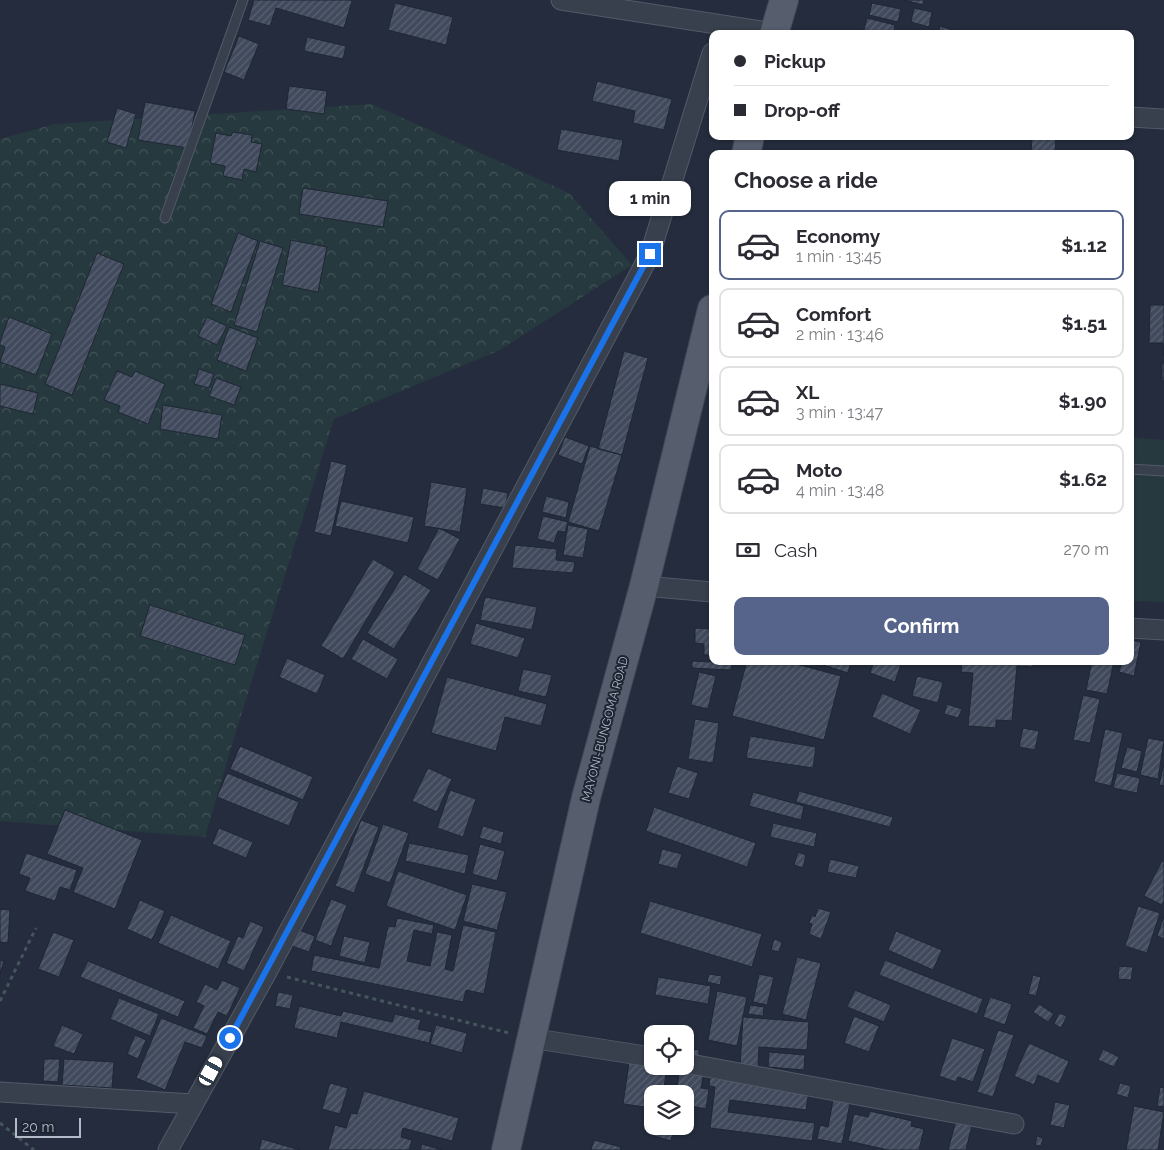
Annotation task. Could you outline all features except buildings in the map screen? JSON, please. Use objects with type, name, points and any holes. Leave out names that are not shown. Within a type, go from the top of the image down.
[{"type":"main road","points":[[775,30],[784,0]]},
{"type":"main road","name":"MAYONI-BUNGOMA ROAD","points":[[506,1150],[586,798],[700,375],[709,326]]},
{"type":"street","points":[[561,0],[734,30]]},
{"type":"street","points":[[168,1150],[267,972],[650,254],[709,63]]},
{"type":"street","points":[[1134,117],[1164,119]]},
{"type":"street","points":[[644,586],[709,592]]},
{"type":"street","points":[[1134,628],[1164,630]]},
{"type":"street","points":[[530,1038],[644,1056]]},
{"type":"street","points":[[694,1065],[1014,1124]]},
{"type":"street","points":[[0,1092],[193,1104]]},
{"type":"lane","points":[[165,218],[243,0]]},
{"type":"lane","points":[[1134,469],[1164,471]]},
{"type":"path","points":[[0,1001],[36,928]]},
{"type":"path","points":[[267,972],[530,1038]]},
{"type":"path","points":[[0,1123],[34,1150]]},
{"type":"green space","points":[[372,104],[569,193],[632,265],[500,350],[334,419],[237,728],[205,837],[0,821],[0,139],[55,124]]},
{"type":"green space","points":[[1134,437],[1164,440],[1164,602],[1134,601]]},
{"type":"route","points":[[230,1038],[650,254]]}]
